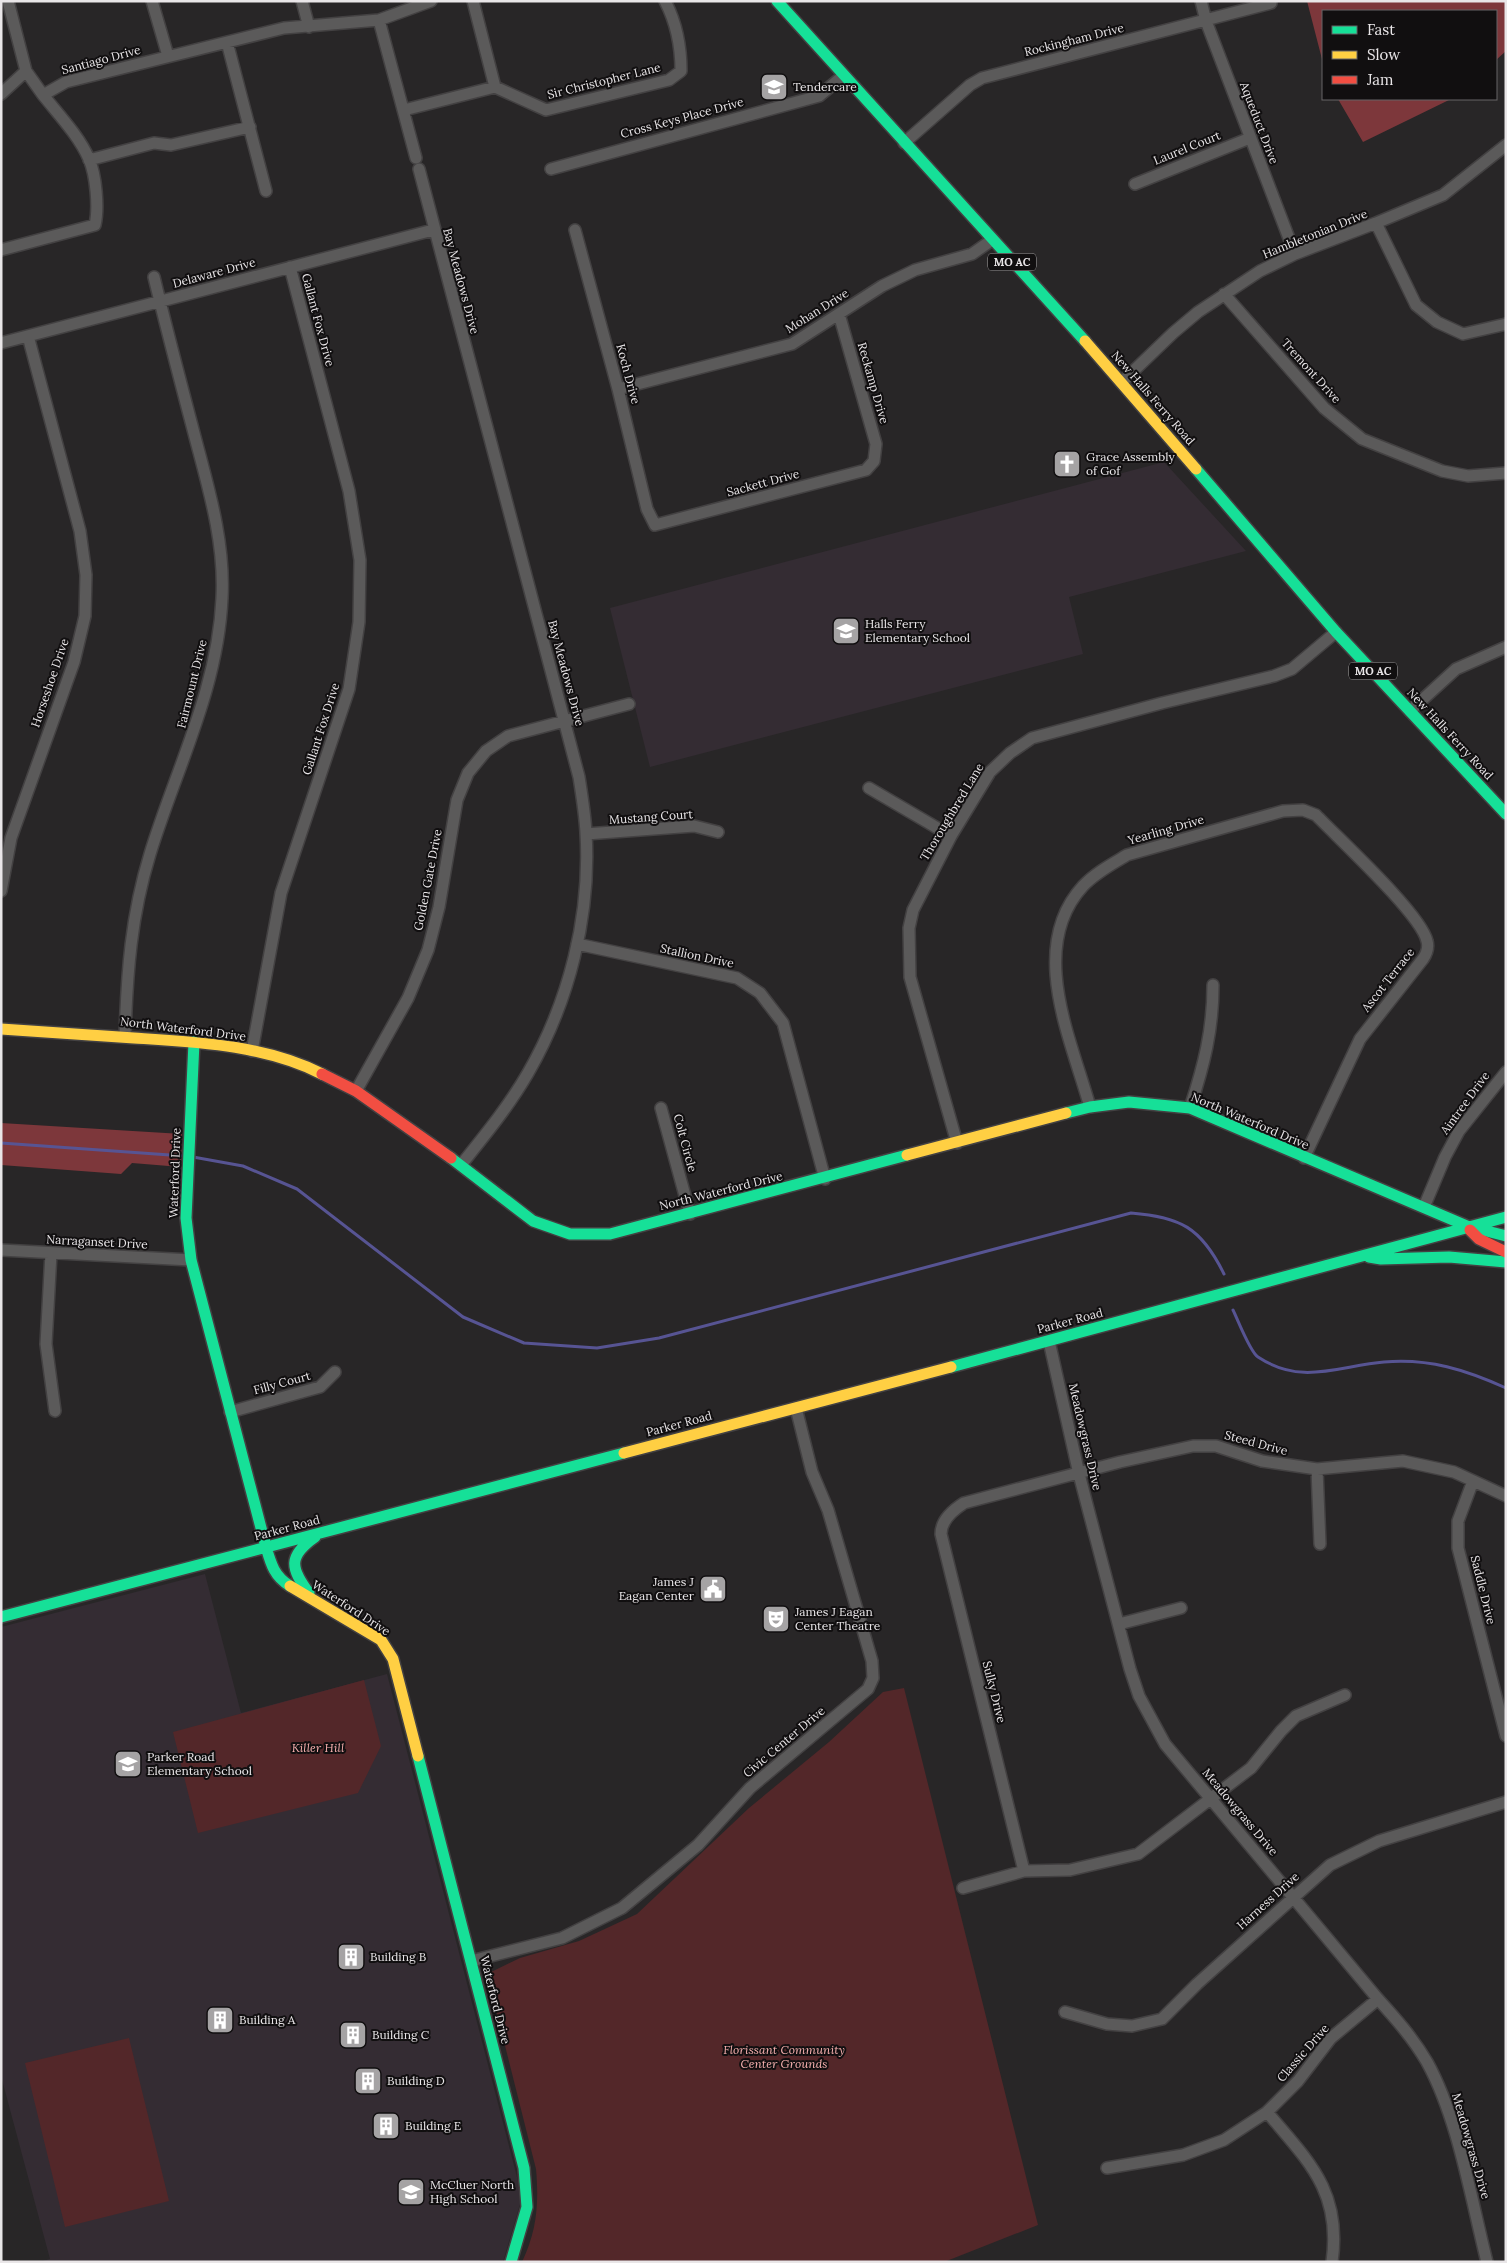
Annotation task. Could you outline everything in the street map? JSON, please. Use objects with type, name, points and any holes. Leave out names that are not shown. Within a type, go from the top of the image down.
[{"type":"street","points":[[1,250],[95,225],[99,210],[90,160],[64,121],[26,71],[8,1]]},
{"type":"street","points":[[152,1],[168,56]]},
{"type":"street","points":[[302,1],[309,27]]},
{"type":"street","points":[[404,110],[495,87],[473,1]]},
{"type":"street","name":"Sir Christopher Lane","points":[[495,87],[546,110],[669,80],[680,71],[681,56],[672,13],[665,1]]},
{"type":"street","name":"Aqueduct Drive","points":[[1201,1],[1206,21],[1295,254]]},
{"type":"street","name":"Santiago Drive","points":[[43,95],[66,82],[168,56],[284,28],[379,20],[423,3]]},
{"type":"street","name":"Rockingham Drive","points":[[904,142],[970,85],[982,78],[1271,3]]},
{"type":"street","name":"New Halls Ferry Road","points":[[783,4],[843,76],[1122,382],[1336,632],[1506,814]]},
{"type":"street","name":"Bay Meadows Drive","points":[[379,20],[418,164],[433,230],[580,777],[586,834],[584,886],[577,944],[566,989],[528,1072],[499,1116],[461,1165]]},
{"type":"street","points":[[227,42],[266,191]]},
{"type":"street","points":[[1,94],[26,71]]},
{"type":"street","name":"Cross Keys Place Drive","points":[[551,169],[819,96],[843,76]]},
{"type":"street","points":[[90,160],[154,143],[171,145],[250,127]]},
{"type":"street","name":"Laurel Court","points":[[1135,184],[1250,138]]},
{"type":"street","name":"Hambletonian Drive","points":[[1122,382],[1173,332],[1224,294],[1260,271],[1295,254],[1443,195],[1506,146]]},
{"type":"street","points":[[1376,223],[1416,305],[1437,322],[1463,334],[1506,324]]},
{"type":"street","name":"Delaware Drive","points":[[1,343],[433,230]]},
{"type":"street","name":"Koch Drive","points":[[575,230],[618,389],[647,509],[655,525]]},
{"type":"street","name":"Mohan Drive","points":[[618,389],[792,344],[882,286],[915,270],[972,254],[992,240]]},
{"type":"street","name":"Gallant Fox Drive","points":[[252,1051],[281,893],[349,689],[359,622],[360,560],[349,490],[290,267]]},
{"type":"street","name":"Fairmount Drive","points":[[125,1036],[127,965],[134,918],[150,854],[200,717],[216,654],[222,598],[220,543],[212,501],[154,277]]},
{"type":"street","name":"Tremont Drive","points":[[1224,294],[1324,408],[1362,440],[1442,471],[1468,476],[1506,473]]},
{"type":"street","name":"Reckamp Drive","points":[[839,314],[876,444],[874,461]]},
{"type":"street","name":"Horseshoe Drive","points":[[1,890],[11,838],[74,662],[85,616],[86,575],[80,531],[28,336]]},
{"type":"street","name":"Sackett Drive","points":[[655,525],[866,470],[874,461]]},
{"type":"street","name":"Thoroughbred Lane","points":[[957,1143],[910,977],[909,928],[913,910],[951,836],[990,772],[1010,753],[1032,738],[1292,670],[1336,632]]},
{"type":"street","points":[[1410,711],[1456,669],[1506,647]]},
{"type":"street","name":"Golden Gate Drive","points":[[356,1091],[408,998],[428,950],[439,907],[457,800],[468,773],[486,751],[508,736],[629,704]]},
{"type":"street","points":[[869,788],[951,836]]},
{"type":"street","name":"Yearling Drive","points":[[1090,1107],[1060,1001],[1054,968],[1060,928],[1068,908],[1083,886],[1127,855],[1283,811],[1303,810],[1316,815]]},
{"type":"street","name":"Ascot Terrace","points":[[1304,1158],[1360,1039],[1428,951],[1424,931],[1410,912],[1316,815]]},
{"type":"street","name":"Mustang Court","points":[[586,834],[694,826],[718,832]]},
{"type":"street","name":"Stallion Drive","points":[[577,944],[737,978],[760,994],[783,1023],[825,1179]]},
{"type":"street","points":[[1190,1108],[1207,1054],[1213,1015],[1213,985]]},
{"type":"street","name":"North Waterford Drive","points":[[1,1029],[194,1042],[252,1051],[307,1066],[356,1091],[461,1165],[533,1221],[570,1234],[610,1234],[825,1179],[1090,1107],[1125,1101],[1155,1102],[1190,1108],[1467,1226]]},
{"type":"street","name":"Waterford Drive","points":[[194,1042],[186,1218],[191,1260],[230,1412],[273,1570],[280,1580],[381,1640],[391,1654],[527,2182],[527,2207],[511,2262]]},
{"type":"street","name":"Aintree Drive","points":[[1424,1207],[1444,1157],[1460,1131],[1506,1072]]},
{"type":"street","name":"Colt Circle","points":[[661,1108],[690,1214]]},
{"type":"street","points":[[1424,1207],[1425,1230]]},
{"type":"street","points":[[1506,1217],[1467,1226],[1479,1239],[1506,1252]]},
{"type":"street","name":"Parker Road","points":[[1,1617],[1049,1341],[1362,1255],[1425,1230],[1467,1226],[1506,1236]]},
{"type":"street","name":"Narraganset Drive","points":[[1,1250],[191,1260]]},
{"type":"street","points":[[51,1253],[46,1344],[55,1411]]},
{"type":"street","name":"Parker Road","points":[[1362,1255],[1381,1259],[1449,1257],[1506,1262]]},
{"type":"street","name":"Meadowgrass Drive","points":[[1049,1341],[1079,1474],[1130,1669],[1139,1696],[1165,1744],[1294,1896],[1378,1999],[1406,2029],[1427,2062],[1440,2088],[1450,2116],[1487,2262]]},
{"type":"street","name":"Filly Court","points":[[230,1412],[320,1387],[335,1372]]},
{"type":"street","name":"Civic Center Drive","points":[[470,1961],[562,1938],[622,1908],[698,1845],[747,1791],[868,1689],[873,1678],[872,1661],[828,1510],[812,1472],[796,1408]]},
{"type":"street","name":"Steed Drive","points":[[946,1520],[954,1510],[964,1503],[1120,1462],[1193,1446],[1216,1446],[1262,1461],[1317,1469],[1403,1461],[1447,1470],[1506,1496]]},
{"type":"street","points":[[1317,1469],[1320,1544]]},
{"type":"street","name":"Saddle Drive","points":[[1473,1481],[1458,1521],[1458,1548],[1506,1736]]},
{"type":"street","name":"Sulky Drive","points":[[946,1520],[941,1528],[941,1534],[1024,1871]]},
{"type":"street","points":[[313,1599],[295,1576],[293,1562],[297,1553],[307,1542],[323,1532]]},
{"type":"street","points":[[1118,1624],[1181,1608]]},
{"type":"street","points":[[964,1888],[1024,1871],[1070,1870],[1138,1854],[1212,1800],[1251,1768],[1281,1731],[1296,1716],[1345,1695]]},
{"type":"street","name":"Harness Drive","points":[[1065,2012],[1106,2024],[1132,2026],[1162,2018],[1196,1984],[1330,1865],[1379,1841],[1506,1802]]},
{"type":"street","name":"Classic Drive","points":[[1107,2168],[1183,2155],[1224,2140],[1266,2112],[1298,2081],[1331,2038],[1378,1999]]},
{"type":"street","points":[[1266,2112],[1316,2171],[1330,2203],[1334,2250],[1332,2262]]},
{"type":"shaded area","points":[[1307,1],[1506,1],[1506,51],[1497,59],[1497,10],[1322,10],[1322,59]]},
{"type":"shaded area","points":[[1339,100],[1449,100],[1363,142]]},
{"type":"shaded area","name":"Halls Ferry Elementary School","points":[[1164,462],[1246,551],[1069,597],[1083,654],[650,767],[610,608]]},
{"type":"shaded area","points":[[1,1123],[182,1134],[181,1167],[132,1163],[121,1174],[1,1165]]},
{"type":"shaded area","points":[[205,1574],[241,1713],[387,1674],[518,2181],[520,2204],[503,2262],[39,2262],[50,2259],[1,2076],[1,1627]]},
{"type":"green space","name":"Killer Hill","points":[[364,1680],[381,1746],[358,1793],[198,1833],[173,1732]]},
{"type":"green space","name":"Florissant Community Center Grounds","points":[[904,1688],[1038,2225],[944,2262],[522,2262],[531,2239],[536,2217],[536,2169],[487,1974],[520,1958],[579,1941],[637,1914],[749,1808],[829,1742],[883,1692]]},
{"type":"green space","points":[[129,2038],[169,2201],[65,2227],[25,2063]]},
{"type":"waterway","points":[[1,1143],[184,1156]]},
{"type":"waterway","points":[[193,1157],[243,1166],[297,1189],[463,1317],[524,1343],[597,1348],[659,1338],[1131,1213],[1163,1218],[1187,1227],[1207,1245],[1224,1274]]},
{"type":"waterway","points":[[1233,1310],[1255,1354],[1274,1366],[1290,1371],[1320,1372],[1384,1362],[1416,1362],[1462,1371],[1506,1388]]},
{"type":"traffic: fast","points":[[777,1],[1085,341]]},
{"type":"traffic: fast","points":[[1196,469],[1336,632],[1506,814]]},
{"type":"traffic: fast","points":[[194,1042],[186,1218],[191,1260],[268,1553],[277,1574],[290,1586]]},
{"type":"traffic: fast","points":[[1066,1113],[1090,1107],[1129,1102],[1190,1108],[1467,1226],[1506,1236]]},
{"type":"traffic: fast","points":[[451,1158],[533,1221],[570,1234],[610,1234],[907,1155]]},
{"type":"traffic: fast","points":[[951,1367],[1506,1217]]},
{"type":"traffic: fast","points":[[1369,1257],[1381,1259],[1449,1257],[1506,1262]]},
{"type":"traffic: fast","points":[[1,1617],[624,1453]]},
{"type":"traffic: fast","points":[[309,1593],[298,1576],[295,1563],[296,1556],[300,1550],[315,1537]]},
{"type":"traffic: fast","points":[[418,1756],[524,2168],[527,2207],[511,2262]]},
{"type":"traffic: slow","points":[[1085,341],[1196,469]]},
{"type":"traffic: slow","points":[[1,1029],[182,1041],[230,1047],[278,1057],[322,1074]]},
{"type":"traffic: slow","points":[[907,1155],[1066,1113]]},
{"type":"traffic: slow","points":[[624,1453],[951,1367]]},
{"type":"traffic: slow","points":[[290,1586],[381,1640],[393,1659],[418,1756]]},
{"type":"traffic: jam","points":[[322,1074],[356,1091],[451,1158]]},
{"type":"traffic: jam","points":[[1470,1230],[1479,1239],[1506,1252]]},
{"type":"place","name":"Tendercare","points":[[774,87]]},
{"type":"place","name":"Grace Assembly of Gof","points":[[1067,464]]},
{"type":"place","name":"Halls Ferry Elementary School","points":[[846,631]]},
{"type":"place","name":"James J Eagan Center","points":[[713,1589]]},
{"type":"place","name":"James J Eagan Center Theatre","points":[[776,1619]]},
{"type":"place","name":"Parker Road Elementary School","points":[[128,1764]]},
{"type":"place","name":"Building B","points":[[351,1957]]},
{"type":"place","name":"Building A","points":[[220,2020]]},
{"type":"place","name":"Building C","points":[[353,2035]]},
{"type":"place","name":"Building D","points":[[368,2081]]},
{"type":"place","name":"Building E","points":[[386,2126]]},
{"type":"place","name":"McCluer North High School","points":[[411,2192]]}]
